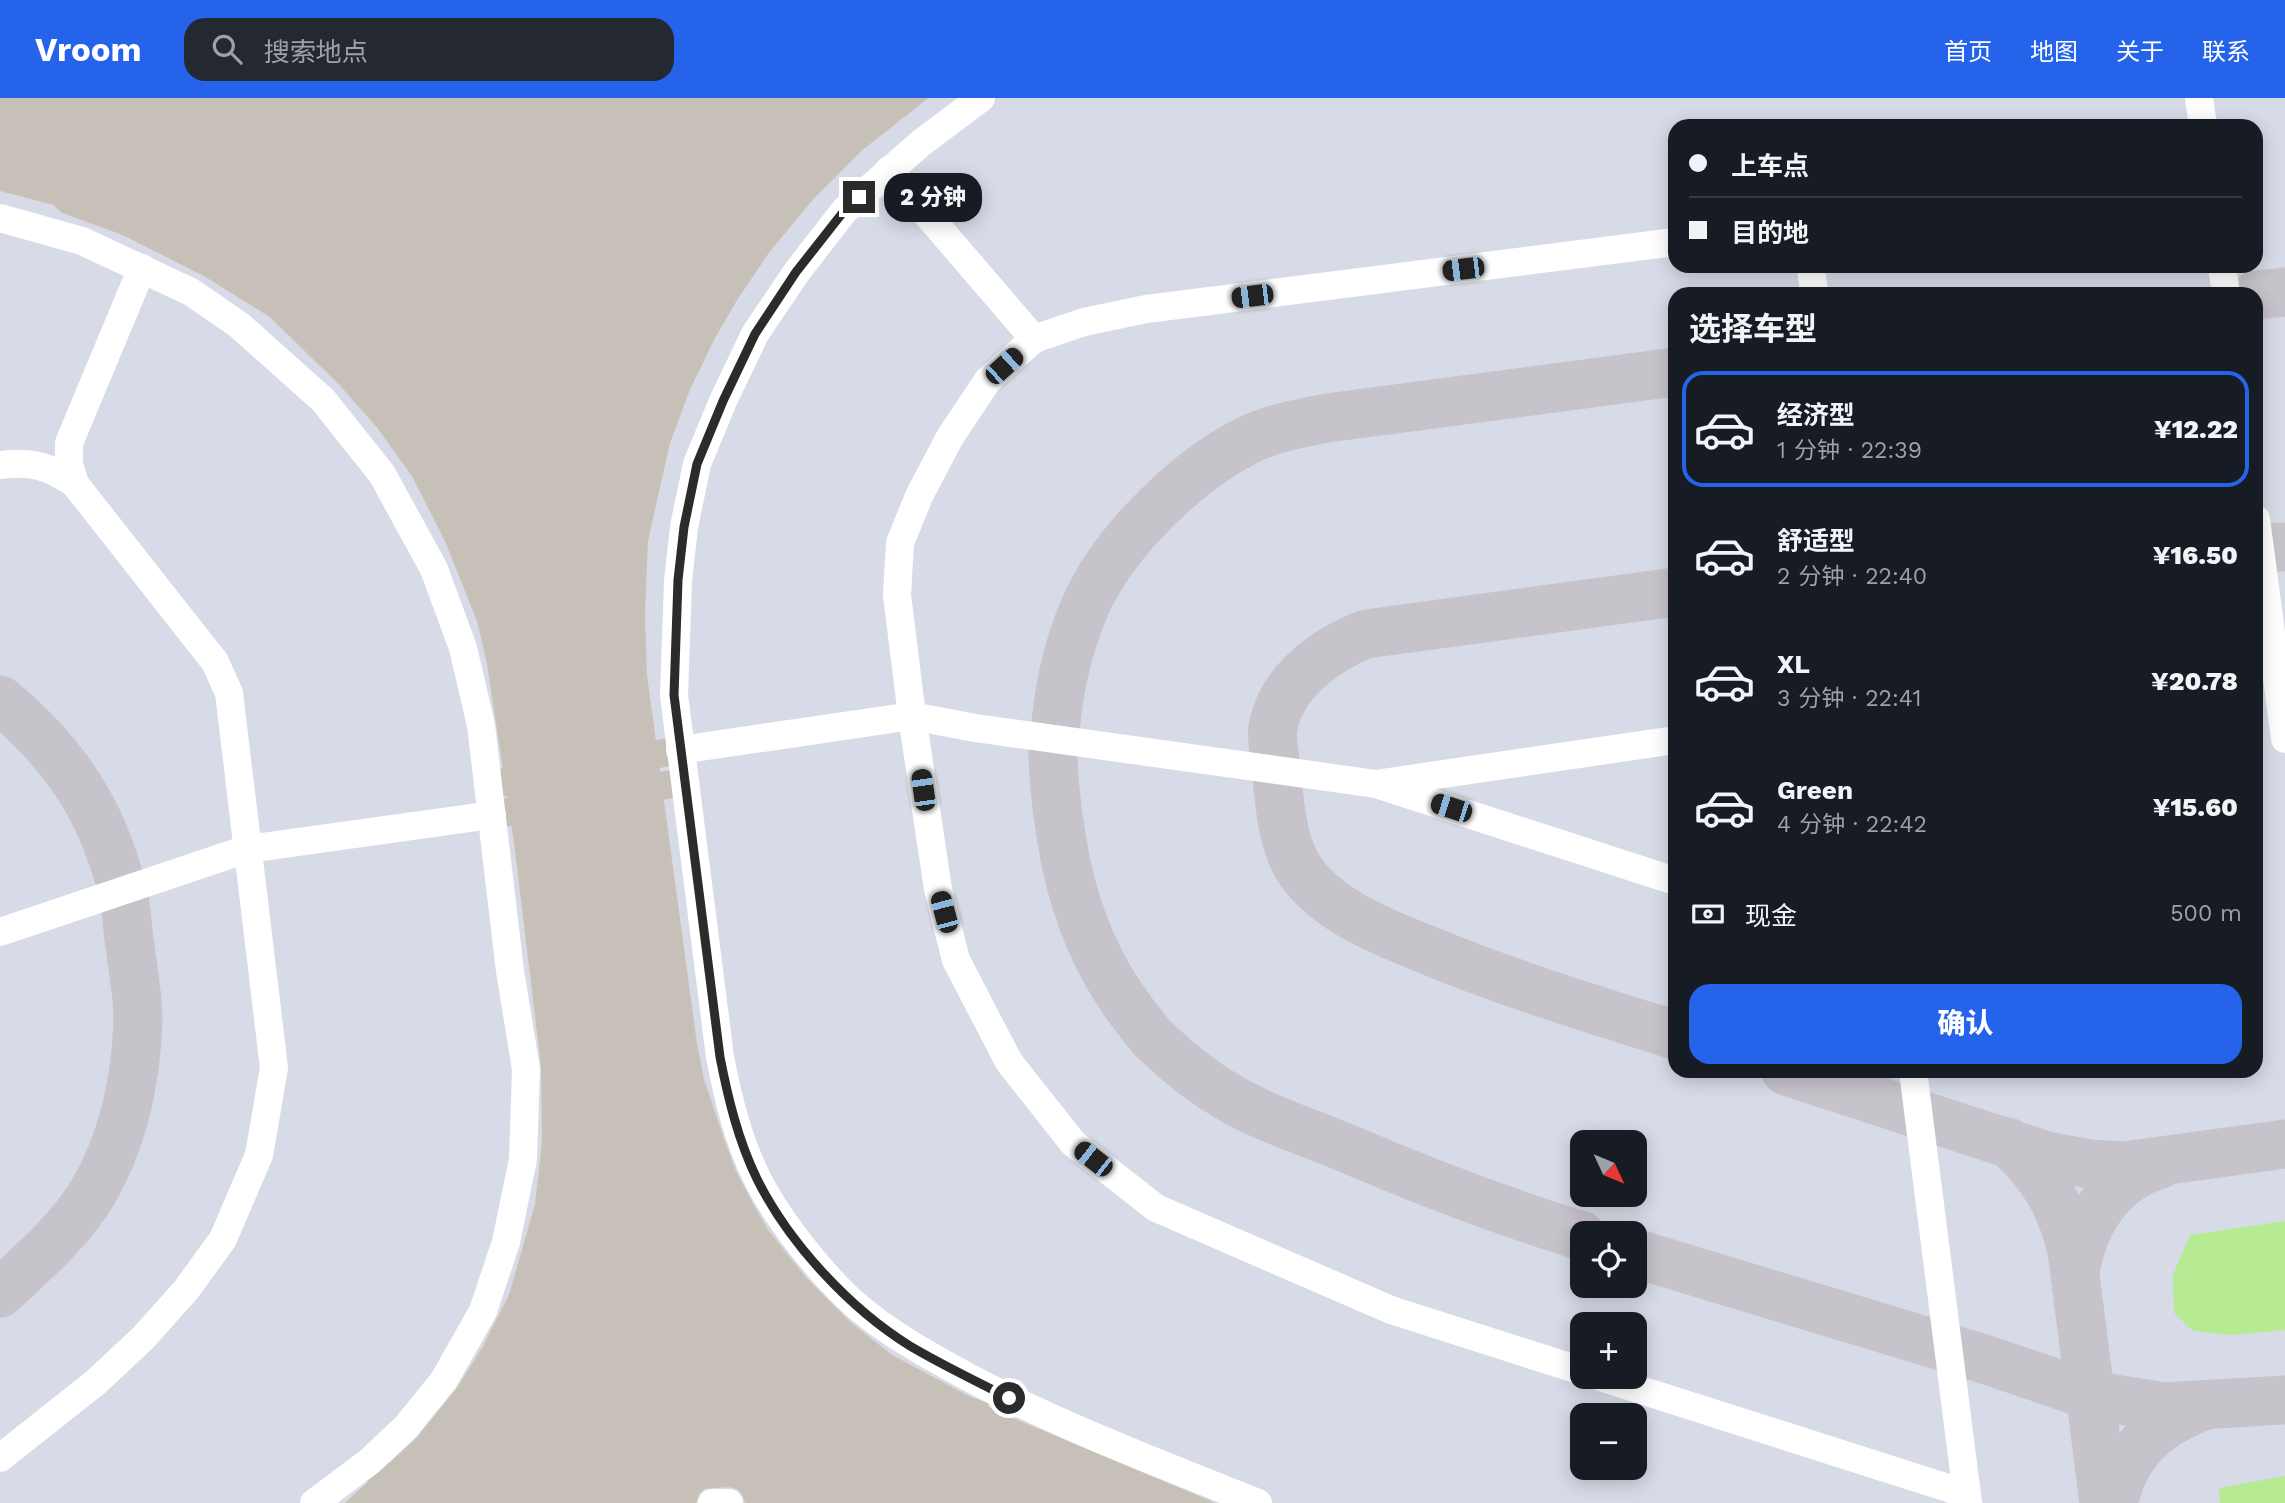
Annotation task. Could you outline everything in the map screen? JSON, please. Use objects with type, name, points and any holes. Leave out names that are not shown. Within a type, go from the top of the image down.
[{"type":"lane","points":[[981,98],[889,170],[844,211],[796,272],[755,334],[697,464],[684,527],[678,580],[674,695],[720,1057],[728,1098],[758,1180],[799,1244],[857,1307],[910,1345],[1009,1398],[1118,1447],[1258,1503]]},
{"type":"lane","points":[[2199,98],[2202,119]]},
{"type":"lane","points":[[889,170],[1034,339]]},
{"type":"lane","points":[[0,218],[82,241],[191,292],[239,325],[323,400],[382,474],[434,569],[463,648],[481,725],[510,971],[526,1069],[523,1159],[506,1242],[484,1311],[444,1380],[372,1465],[314,1503]]},
{"type":"lane","points":[[1570,1367],[1391,1310],[1156,1208],[1073,1143],[1009,1062],[956,960],[938,889],[912,716],[897,595],[900,543],[919,496],[950,437],[988,380],[1034,339],[1084,322],[1146,309],[1668,243]]},
{"type":"lane","points":[[75,484],[69,464],[69,443],[142,268]]},
{"type":"lane","points":[[11,463],[51,454],[69,443]]},
{"type":"lane","points":[[0,1458],[96,1382],[143,1338],[186,1290],[223,1239],[259,1155],[274,1068],[229,693],[215,662],[75,484],[53,469],[11,463]]},
{"type":"lane","points":[[2263,572],[2285,739]]},
{"type":"lane","points":[[680,750],[912,716],[975,728],[1376,784],[1668,879]]},
{"type":"lane","points":[[1376,784],[1668,741]]},
{"type":"lane","points":[[0,932],[247,849],[492,815]]},
{"type":"lane","points":[[1636,1389],[1968,1499],[1914,1078]]},
{"type":"lane","points":[[712,1503],[729,1503]]},
{"type":"shaded area","points":[[0,98],[2285,98],[2285,1503],[0,1503]]},
{"type":"green space","points":[[2285,1221],[2285,1330],[2232,1335],[2193,1331],[2174,1313],[2173,1275],[2190,1235]]},
{"type":"green space","points":[[2285,1476],[2285,1503],[2220,1503],[2219,1488]]},
{"type":"building","points":[[0,98],[927,98],[861,150],[812,199],[769,251],[714,338],[690,387],[669,443],[647,541],[644,616],[646,675],[703,1079],[735,1171],[767,1230],[806,1279],[850,1323],[892,1356],[996,1412],[1213,1503],[746,1503],[737,1488],[729,1486],[704,1488],[695,1503],[346,1503],[417,1439],[458,1388],[483,1348],[510,1295],[536,1204],[543,1141],[542,1066],[515,843],[488,664],[478,621],[446,541],[413,476],[377,426],[339,383],[270,316],[204,275],[123,234],[62,212],[54,204],[0,190]]},
{"type":"taxiway","points":[[2263,294],[2285,292]]},
{"type":"taxiway","points":[[1570,1232],[1462,1195],[1258,1112],[1202,1080],[1156,1042],[1111,981],[1092,944],[1077,904],[1066,863],[1057,810],[1054,738],[1069,650],[1083,611],[1102,575],[1157,507],[1225,453],[1267,432],[1327,418],[1668,373]]},
{"type":"taxiway","points":[[2263,548],[2285,547]]},
{"type":"taxiway","points":[[1668,593],[1366,634],[1335,649],[1308,669],[1286,695],[1278,710],[1272,735],[1282,820],[1290,850],[1304,876],[1330,901],[1362,921],[1460,963],[1551,996],[1668,1033]]},
{"type":"taxiway","points":[[0,700],[36,733],[59,759],[87,800],[103,832],[124,895],[138,1020],[126,1109],[112,1152],[93,1192],[50,1246],[0,1293]]},
{"type":"taxiway","points":[[1807,1078],[2047,1156],[2090,1164],[2124,1166],[2285,1144]]},
{"type":"taxiway","points":[[2008,1142],[2031,1166],[2049,1191],[2068,1234],[2104,1503]]},
{"type":"taxiway","points":[[2075,1273],[2084,1237],[2102,1205],[2127,1180],[2161,1164]]},
{"type":"taxiway","points":[[1647,1257],[1981,1358],[2090,1395],[2164,1407],[2285,1400]]},
{"type":"taxiway","points":[[2113,1503],[2126,1469],[2144,1442],[2170,1422],[2203,1406]]},
{"type":"tunnel","points":[[488,785],[680,750]]},
{"type":"tunnel","points":[[492,815],[684,782]]},
{"type":"tunnel","points":[[935,1503],[981,1384]]},
{"type":"tunnel","points":[[375,1468],[404,1503]]},
{"type":"route","points":[[859,197],[844,211],[796,272],[755,334],[697,464],[684,527],[675,640],[674,695],[682,766],[720,1057],[728,1098],[758,1180],[799,1244],[857,1307],[910,1345],[1009,1398]]}]
